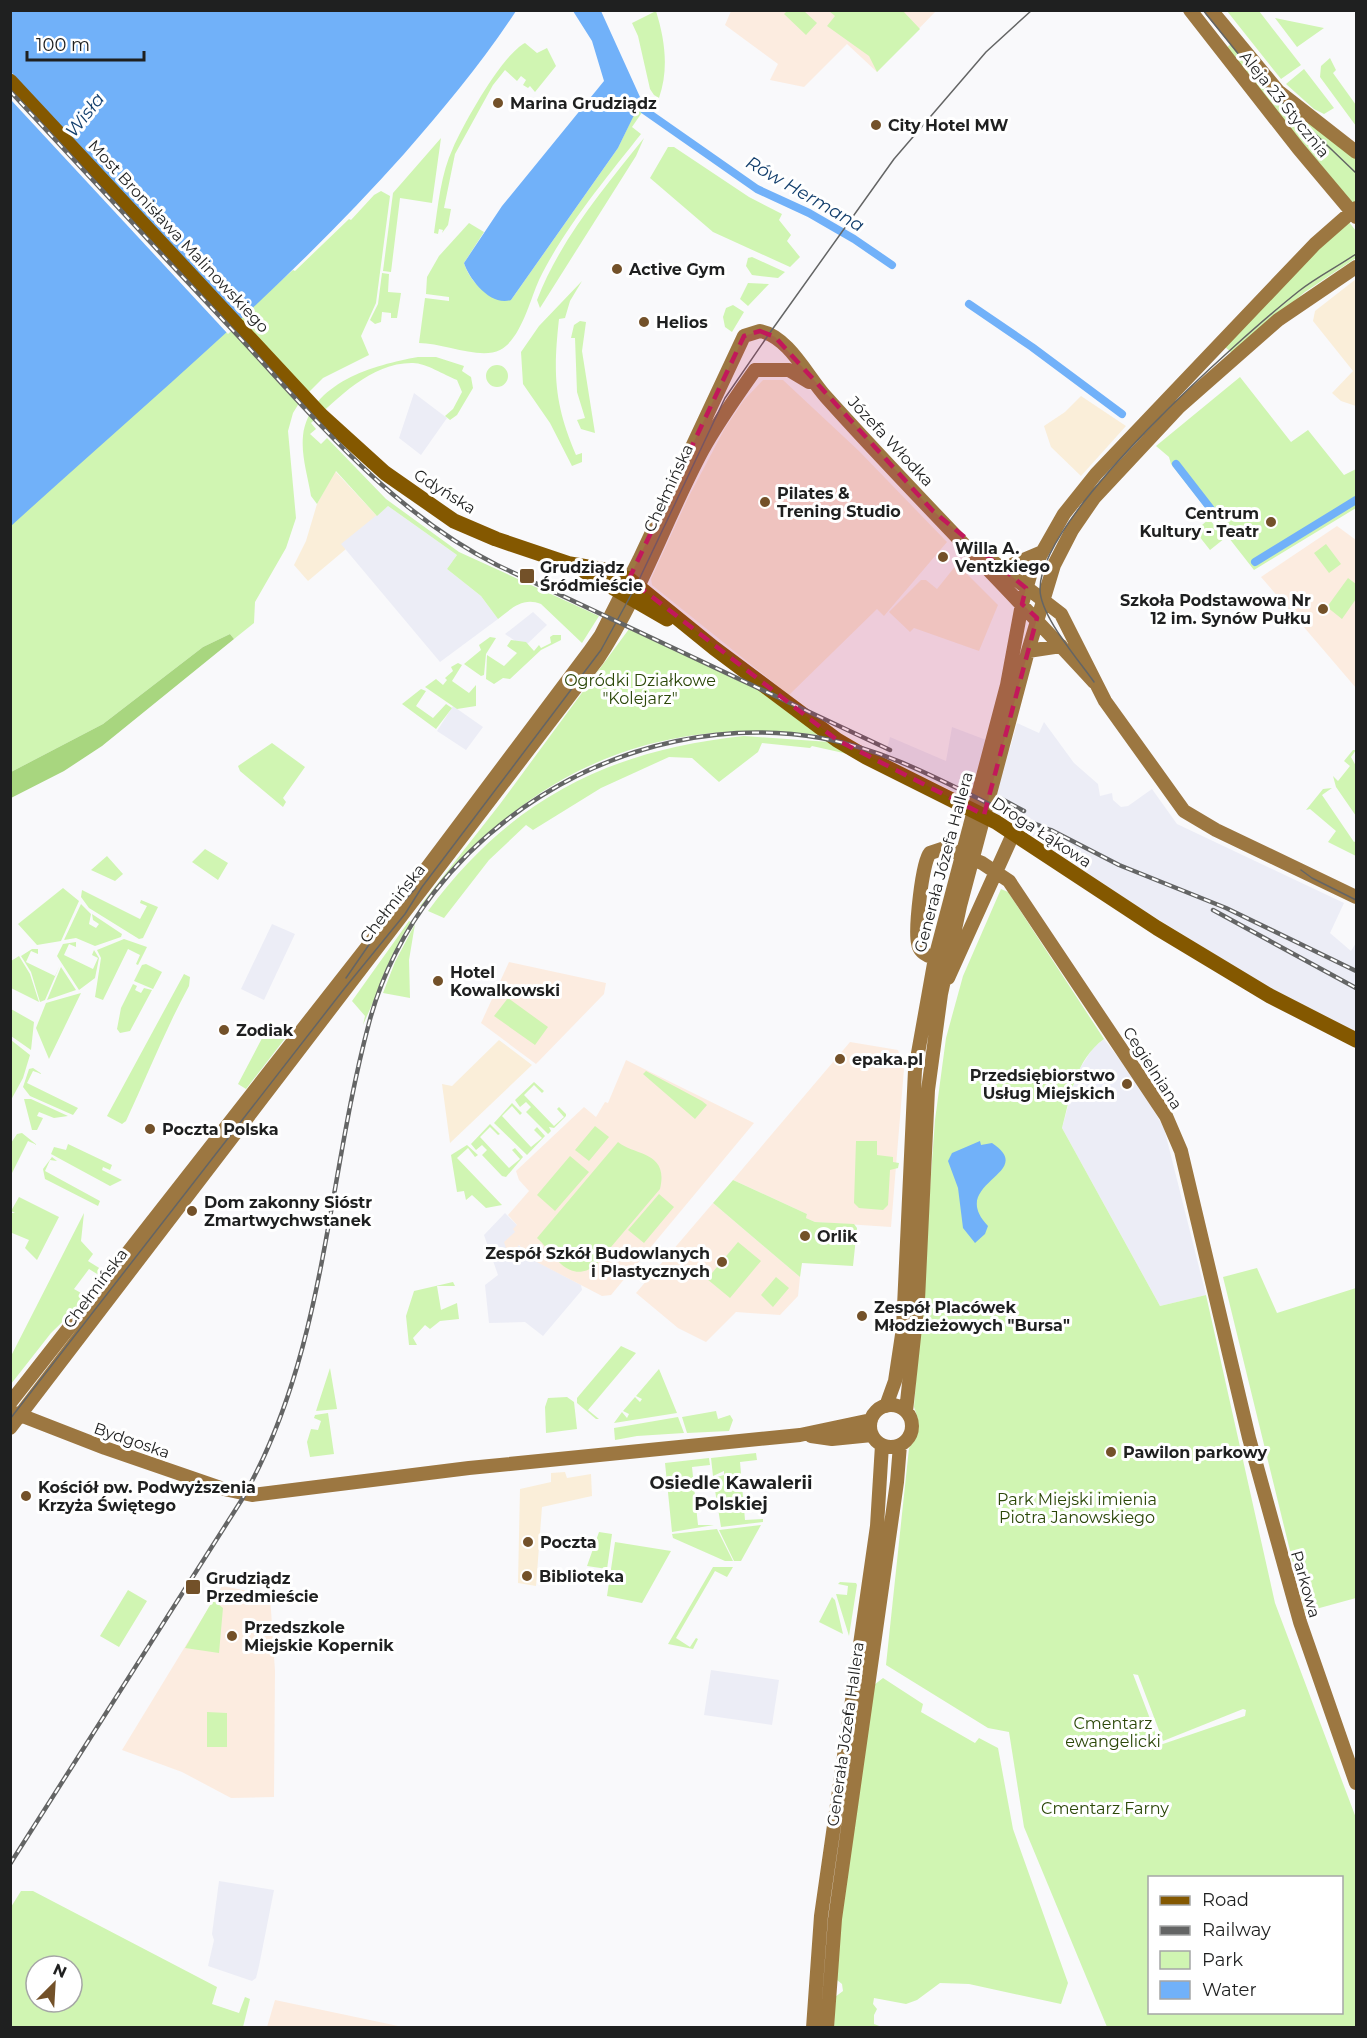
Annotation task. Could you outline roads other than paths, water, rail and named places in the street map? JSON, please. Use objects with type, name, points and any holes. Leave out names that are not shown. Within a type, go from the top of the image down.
[{"type":"main road","name":"Aleja 23 Stycznia","points":[[1190,10],[1292,141],[1355,212]]},
{"type":"main road","name":"Aleja 23 Stycznia","points":[[1211,10],[1278,91],[1356,152]]},
{"type":"main road","name":"Most Bronisława Malinowskiego","points":[[10,81],[321,415]]},
{"type":"main road","points":[[1190,388],[1332,229],[1355,212]]},
{"type":"main road","points":[[1190,388],[1278,320],[1356,267]]},
{"type":"main road","name":"Chełmińska","points":[[631,589],[639,560],[744,336],[752,331],[766,332],[775,337]]},
{"type":"main road","name":"Józefa Włodka","points":[[775,337],[824,394],[980,562],[1037,618],[1094,682]]},
{"type":"main road","points":[[737,351],[742,362],[755,370]]},
{"type":"main road","name":"Chełmińska","points":[[10,1428],[15,1413],[116,1287],[503,787],[606,637],[701,453],[728,408],[755,370]]},
{"type":"main road","name":"Józefa Włodka","points":[[755,370],[789,370],[805,378],[824,394]]},
{"type":"main road","name":"Generała Józefa Hallera","points":[[1013,687],[1022,604],[1040,553],[1079,494],[1190,388]]},
{"type":"main road","name":"Generała Józefa Hallera","points":[[886,1406],[895,1381],[903,1328],[915,1070],[935,958],[954,904],[1013,687],[1028,651],[1043,599],[1062,548],[1089,505],[1190,388]]},
{"type":"main road","name":"Gdyńska","points":[[321,415],[385,473],[454,521],[631,589]]},
{"type":"main road","name":"Józefa Włodka","points":[[933,511],[1026,588],[1056,608],[1066,621],[1094,682]]},
{"type":"main road","points":[[1002,569],[1040,553]]},
{"type":"main road","points":[[606,570],[624,570],[639,560]]},
{"type":"main road","name":"Gdyńska","points":[[570,564],[606,570],[631,589]]},
{"type":"main road","name":"Droga Łąkowa","points":[[631,589],[837,740],[1014,832],[1156,928],[1270,996],[1356,1040]]},
{"type":"main road","name":"Chełmińska","points":[[10,1403],[606,637]]},
{"type":"main road","points":[[1028,651],[1061,646]]},
{"type":"main road","points":[[1094,682],[1127,734],[1184,811],[1216,830],[1356,897]]},
{"type":"main road","points":[[940,994],[1014,832]]},
{"type":"main road","points":[[935,958],[927,956],[918,943],[922,871],[926,858],[934,850],[945,848],[997,871]]},
{"type":"main road","name":"Cegielniana","points":[[997,871],[1024,898],[1174,1131],[1238,1390]]},
{"type":"main road","name":"Generała Józefa Hallera","points":[[906,1411],[918,1309],[928,1090],[954,904]]},
{"type":"main road","name":"Parkowa","points":[[1238,1390],[1300,1622],[1356,1783]]},
{"type":"main road","points":[[893,1405],[906,1411],[912,1426],[910,1433],[900,1445],[882,1445],[872,1435],[871,1420],[876,1411],[893,1405]]},
{"type":"main road","name":"Bydgoska","points":[[15,1413],[105,1448],[245,1495],[269,1495],[484,1466],[800,1435]]},
{"type":"main road","points":[[800,1435],[871,1420]]},
{"type":"main road","points":[[800,1435],[832,1439],[872,1435]]},
{"type":"main road","name":"Generała Józefa Hallera","points":[[813,2028],[821,1916],[875,1537],[882,1445]]},
{"type":"main road","name":"Generała Józefa Hallera","points":[[827,2028],[835,1919],[897,1482],[900,1445]]},
{"type":"water","name":"Wisła","points":[[11,11],[516,11],[477,67],[404,154],[311,252],[212,345],[11,526]]},
{"type":"water","points":[[573,11],[601,11],[645,108],[643,111],[637,109],[618,148],[511,300],[503,301],[489,296],[482,290],[471,277],[464,263],[502,206],[604,81],[592,41]]},
{"type":"water","points":[[980,1141],[981,1145],[992,1143],[1004,1154],[1005,1163],[983,1189],[978,1199],[978,1211],[988,1226],[985,1234],[975,1243],[963,1228],[958,1188],[948,1161],[952,1153]]},
{"type":"waterway","name":"Rów Hermana","points":[[644,110],[757,189],[809,213],[854,239],[892,265]]},
{"type":"waterway","name":"Rów Hermana","points":[[969,304],[1032,347],[1122,414]]},
{"type":"waterway","name":"Rów Hermana","points":[[1176,464],[1214,513]]},
{"type":"waterway","name":"Rów Hermana","points":[[1255,562],[1356,500]]},
{"type":"tram line","points":[[10,1419],[344,989],[405,914],[422,887],[601,650],[637,584],[725,398],[894,159],[986,52],[1032,10]]},
{"type":"tram line","points":[[1203,10],[1260,81],[1356,173]]},
{"type":"tram line","points":[[1094,682],[1046,612],[1040,589],[1049,557],[1072,518],[1106,475],[1191,386],[1299,291],[1356,254]]},
{"type":"tram line","points":[[1301,870],[1356,900]]},
{"type":"tram line","points":[[346,978],[384,923],[416,888]]},
{"type":"railway","points":[[10,91],[328,433],[390,492],[424,519],[459,544],[497,565],[890,750]]},
{"type":"railway","points":[[10,1864],[241,1501],[269,1445],[291,1387],[308,1328],[369,1023],[395,954],[434,893],[483,839],[541,796],[606,763],[676,741],[748,733],[821,738],[865,749],[908,765],[997,808],[1057,833]]},
{"type":"railway","points":[[998,797],[1024,811]]},
{"type":"railway","points":[[1051,830],[1119,865],[1226,908],[1356,971]]},
{"type":"railway","points":[[1213,910],[1356,988]]},
{"type":"place","name":"Marina Grudziądz","points":[[498,103]]},
{"type":"place","name":"City Hotel MW","points":[[876,125]]},
{"type":"place","name":"Active Gym","points":[[617,269]]},
{"type":"place","name":"Helios","points":[[644,322]]},
{"type":"place","name":"Pilates & Trening Studio","points":[[765,502]]},
{"type":"place","name":"Centrum Kultury - Teatr","points":[[1271,522]]},
{"type":"place","name":"Willa A. Ventzkiego","points":[[943,557]]},
{"type":"place","name":"Grudziądz Śródmieście","points":[[527,576]]},
{"type":"place","name":"Szkoła Podstawowa Nr 12 im. Synów Pułku","points":[[1323,609]]},
{"type":"place","name":"Hotel Kowalkowski","points":[[438,981]]},
{"type":"place","name":"Zodiak","points":[[224,1030]]},
{"type":"place","name":"epaka.pl","points":[[840,1059]]},
{"type":"place","name":"Przedsiębiorstwo Usług Miejskich","points":[[1127,1084]]},
{"type":"place","name":"Poczta Polska","points":[[150,1129]]},
{"type":"place","name":"Dom zakonny Sióstr Zmartwychwstanek","points":[[192,1211]]},
{"type":"place","name":"Orlik","points":[[805,1236]]},
{"type":"place","name":"Zespół Szkół Budowlanych i Plastycznych","points":[[722,1262]]},
{"type":"place","name":"Zespół Placówek Młodzieżowych \"Bursa\"","points":[[862,1316]]},
{"type":"place","name":"Pawilon parkowy","points":[[1111,1452]]},
{"type":"place","name":"Kościół pw. Podwyższenia Krzyża Świętego","points":[[26,1496]]},
{"type":"place","name":"Poczta","points":[[528,1542]]},
{"type":"place","name":"Biblioteka","points":[[527,1576]]},
{"type":"place","name":"Grudziądz Przedmieście","points":[[193,1587]]},
{"type":"place","name":"Przedszkole Miejskie Kopernik","points":[[232,1636]]},
{"type":"district","name":"Osiedle Kawalerii Polskiej","points":[[731,1493]]},
{"type":"park label","name":"Ogródki Działkowe \"Kolejarz\"","points":[[640,689]]},
{"type":"park label","name":"Park Miejski imienia Piotra Janowskiego","points":[[1077,1508]]},
{"type":"park label","name":"Cmentarz ewangelicki","points":[[1113,1732]]},
{"type":"park label","name":"Cmentarz Farny","points":[[1105,1808]]}]
